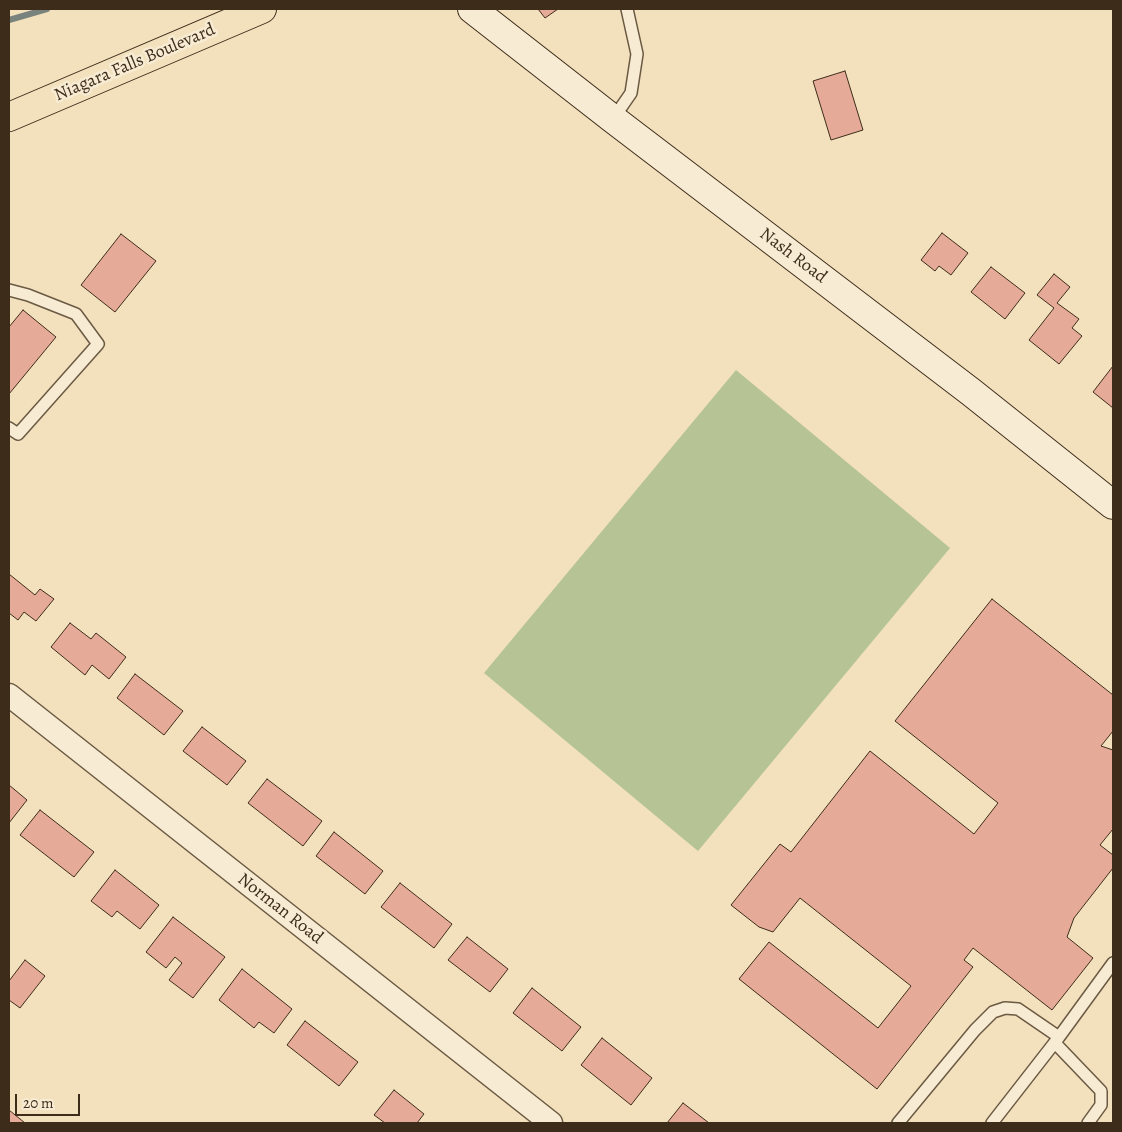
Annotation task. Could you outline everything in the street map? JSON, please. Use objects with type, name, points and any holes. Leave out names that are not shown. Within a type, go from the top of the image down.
[{"type":"main road","name":"Niagara Falls Boulevard","points":[[9,117],[262,9]]},
{"type":"main road","name":"Nash Road","points":[[472,9],[971,392],[1113,504]]},
{"type":"street","name":"Norman Road","points":[[9,695],[551,1123]]},
{"type":"lane","points":[[613,119],[632,93],[637,54],[627,9]]},
{"type":"lane","points":[[9,290],[28,295],[76,314],[98,344],[18,434],[9,428]]},
{"type":"lane","points":[[992,1123],[1057,1040],[1113,963]]},
{"type":"lane","points":[[898,1123],[975,1030],[993,1012],[1005,1008],[1018,1010],[1057,1040],[1101,1091],[1101,1105],[1088,1123]]},
{"type":"green space","points":[[736,370],[950,548],[698,851],[484,673]]},
{"type":"building","points":[[538,9],[558,9],[545,18]]},
{"type":"building","points":[[845,71],[863,130],[831,140],[813,81]]},
{"type":"building","points":[[942,233],[968,253],[951,275],[939,266],[935,271],[921,260]]},
{"type":"building","points":[[121,234],[156,261],[115,312],[81,285]]},
{"type":"building","points":[[991,267],[1025,293],[1005,319],[971,292]]},
{"type":"building","points":[[1054,274],[1070,287],[1057,303],[1079,319],[1072,328],[1082,336],[1059,364],[1029,340],[1054,308],[1037,295]]},
{"type":"building","points":[[23,310],[56,337],[9,394],[9,327]]},
{"type":"building","points":[[1113,366],[1113,408],[1093,392]]},
{"type":"building","points":[[9,574],[35,595],[40,589],[54,599],[36,621],[24,612],[18,620],[9,613]]},
{"type":"building","points":[[992,599],[1113,695],[1113,731],[1101,746],[1113,750],[1113,829],[1100,845],[1113,855],[1113,868],[1074,918],[1067,937],[1093,958],[1052,1010],[973,948],[964,960],[973,967],[877,1089],[739,979],[769,942],[878,1028],[911,986],[800,898],[773,932],[759,927],[731,905],[780,844],[791,852],[870,751],[974,834],[998,803],[895,721]]},
{"type":"building","points":[[70,623],[91,639],[96,633],[126,657],[109,679],[92,665],[85,675],[51,647]]},
{"type":"building","points":[[135,674],[183,711],[164,735],[117,698]]},
{"type":"building","points":[[202,727],[246,761],[227,785],[183,751]]},
{"type":"building","points":[[267,779],[322,821],[303,846],[248,803]]},
{"type":"building","points":[[9,785],[27,800],[9,823]]},
{"type":"building","points":[[40,810],[94,852],[74,877],[20,835]]},
{"type":"building","points":[[334,832],[383,871],[365,894],[316,856]]},
{"type":"building","points":[[115,870],[159,905],[140,929],[117,911],[112,917],[91,901]]},
{"type":"building","points":[[400,883],[452,924],[434,948],[381,907]]},
{"type":"building","points":[[173,917],[225,957],[193,998],[169,980],[182,963],[175,957],[166,968],[146,952]]},
{"type":"building","points":[[467,937],[508,969],[490,992],[448,960]]},
{"type":"building","points":[[25,960],[45,976],[20,1008],[9,1000],[9,981]]},
{"type":"building","points":[[242,969],[292,1009],[274,1033],[259,1022],[254,1028],[219,1000]]},
{"type":"building","points":[[532,988],[581,1027],[562,1051],[513,1013]]},
{"type":"building","points":[[305,1021],[358,1062],[339,1086],[287,1045]]},
{"type":"building","points":[[602,1038],[652,1078],[631,1105],[581,1065]]},
{"type":"building","points":[[394,1090],[424,1114],[417,1123],[385,1123],[374,1115]]},
{"type":"building","points":[[683,1103],[709,1123],[667,1123]]},
{"type":"building","points":[[9,1110],[25,1123],[9,1123]]},
{"type":"waterway","points":[[9,20],[47,9]]}]
